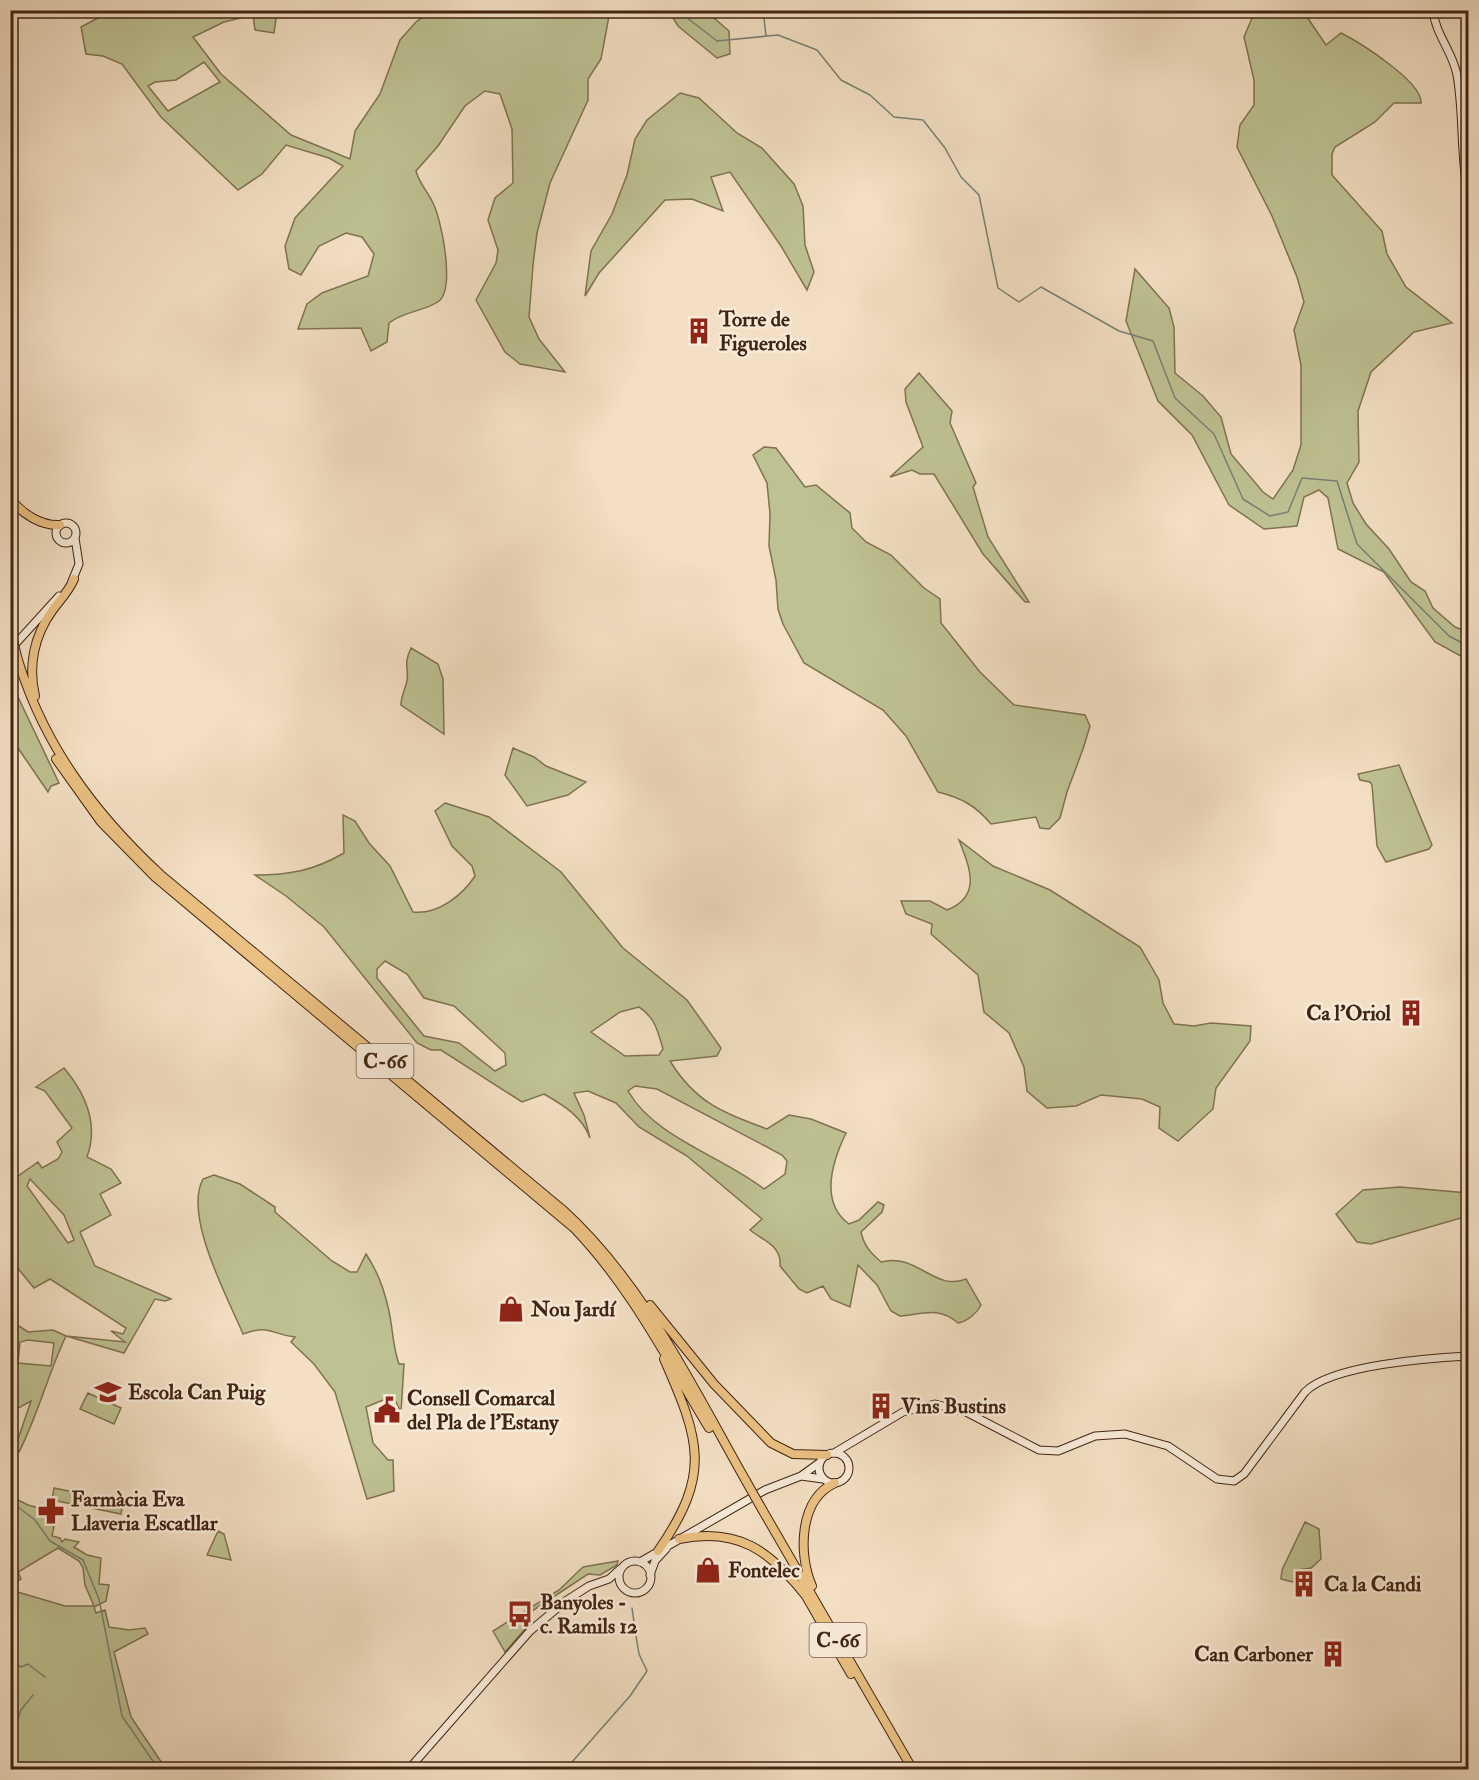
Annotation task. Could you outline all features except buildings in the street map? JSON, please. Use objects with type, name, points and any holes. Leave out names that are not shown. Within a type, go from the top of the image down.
[{"type":"highway","points":[[10,498],[30,517],[46,524],[60,525]]},
{"type":"highway","points":[[42,722],[32,684],[34,652],[42,627],[74,579]]},
{"type":"highway","name":"C-66","points":[[11,634],[12,652],[26,698],[49,747],[90,810],[122,847],[154,877],[552,1209],[611,1265]]},
{"type":"highway","name":"C-66","points":[[12,652],[42,722],[90,801],[146,861],[556,1204],[611,1265],[744,1482],[806,1596],[908,1770]]},
{"type":"highway","points":[[658,1551],[672,1530],[690,1492],[696,1471],[696,1449],[686,1416],[662,1355],[612,1277],[611,1265],[621,1269],[680,1344],[771,1443],[793,1454],[831,1454]]},
{"type":"highway","points":[[822,1612],[807,1570],[804,1538],[809,1514],[818,1495],[835,1483]]},
{"type":"highway","name":"C-66","points":[[761,1512],[913,1770]]},
{"type":"highway","points":[[679,1539],[714,1536],[743,1542],[775,1560],[806,1596]]},
{"type":"street","points":[[1433,10],[1440,36],[1457,72],[1464,173],[1468,194]]},
{"type":"street","points":[[12,652],[74,579],[79,564],[75,531],[72,526],[60,525],[56,537],[76,552]]},
{"type":"street","points":[[66,543],[75,538]]},
{"type":"street","points":[[640,1562],[765,1490],[801,1476],[831,1454],[903,1413],[934,1404],[966,1413],[1039,1450],[1058,1451],[1111,1433],[1153,1440],[1168,1446],[1217,1479],[1233,1481],[1245,1474],[1305,1392],[1317,1382],[1332,1376],[1422,1359],[1468,1356]]},
{"type":"street","points":[[801,1476],[835,1483],[847,1475],[852,1443]]},
{"type":"street","points":[[831,1454],[844,1457],[848,1464]]},
{"type":"street","points":[[819,1463],[823,1479]]},
{"type":"street","points":[[10,1470],[10,1479]]},
{"type":"street","points":[[605,1580],[631,1592],[641,1591],[648,1585],[656,1561],[667,1547]]},
{"type":"street","points":[[408,1770],[530,1631],[550,1613],[589,1586],[605,1580],[628,1562],[640,1562],[647,1566],[651,1575]]},
{"type":"street","points":[[620,1569],[618,1577],[622,1587]]},
{"type":"green space","points":[[111,11],[277,11],[274,33],[255,30],[253,15],[224,22],[193,37],[221,74],[291,135],[350,159],[355,131],[380,94],[400,40],[416,22],[431,11],[610,11],[601,59],[588,79],[588,100],[550,183],[537,233],[533,265],[529,317],[539,339],[565,372],[520,364],[505,352],[476,300],[496,263],[498,250],[488,220],[495,198],[513,183],[512,129],[500,94],[485,91],[465,106],[438,146],[416,171],[433,203],[440,224],[447,269],[444,294],[433,305],[389,323],[387,342],[371,351],[361,328],[298,329],[307,304],[322,293],[368,276],[374,254],[362,237],[346,233],[319,246],[301,275],[289,269],[285,246],[295,218],[343,166],[329,158],[286,145],[262,174],[238,190],[161,117],[122,64],[103,56],[86,54],[81,27]],"holes":[[[204,62],[220,82],[168,111],[148,86],[155,82],[176,80]]]},
{"type":"green space","points":[[669,11],[706,11],[729,31],[730,54],[717,58],[678,26]]},
{"type":"green space","points":[[1255,11],[1303,11],[1326,45],[1341,33],[1401,74],[1419,94],[1421,103],[1394,103],[1375,122],[1335,147],[1332,154],[1332,175],[1382,231],[1387,254],[1406,287],[1452,323],[1414,332],[1371,372],[1358,411],[1359,462],[1347,483],[1353,503],[1366,524],[1389,549],[1411,582],[1425,591],[1433,608],[1455,627],[1468,632],[1468,660],[1435,642],[1384,572],[1338,549],[1328,498],[1319,490],[1304,497],[1297,526],[1264,529],[1229,505],[1192,435],[1158,401],[1126,321],[1135,269],[1169,308],[1174,327],[1175,373],[1203,396],[1221,417],[1231,454],[1263,492],[1273,499],[1293,470],[1301,445],[1301,365],[1294,330],[1304,302],[1297,277],[1272,216],[1237,147],[1240,125],[1254,105],[1254,80],[1244,37]]},
{"type":"green space","points":[[680,93],[699,98],[737,133],[762,148],[794,184],[803,206],[805,245],[814,272],[807,290],[781,246],[730,172],[711,177],[723,211],[692,199],[665,200],[599,273],[585,296],[591,251],[612,214],[627,175],[635,139],[647,120]]},
{"type":"green space","points":[[919,373],[952,411],[950,423],[976,483],[973,487],[988,537],[1029,602],[1025,602],[983,554],[934,474],[920,474],[912,470],[890,477],[923,447],[906,402],[905,389]]},
{"type":"green space","points":[[764,447],[776,448],[805,487],[816,485],[850,513],[852,528],[866,542],[891,555],[924,588],[940,599],[941,623],[980,672],[1014,705],[1085,715],[1090,726],[1083,749],[1060,818],[1049,829],[1040,828],[1036,817],[991,824],[980,812],[968,804],[938,792],[906,736],[883,710],[804,663],[783,624],[778,609],[776,580],[769,546],[770,514],[767,483],[753,455]]},
{"type":"green space","points":[[411,648],[438,664],[443,679],[444,734],[401,705],[407,681],[407,658]]},
{"type":"green space","points":[[10,667],[18,697],[59,783],[51,786],[48,792],[18,748],[11,746]]},
{"type":"green space","points":[[513,748],[534,757],[546,766],[586,782],[568,795],[527,806],[505,775]]},
{"type":"green space","points":[[1399,765],[1432,845],[1429,849],[1386,862],[1377,846],[1372,785],[1370,782],[1360,780],[1358,774]]},
{"type":"green space","points":[[445,803],[489,817],[561,872],[623,948],[687,1000],[721,1048],[717,1056],[670,1061],[700,1096],[723,1111],[767,1129],[789,1115],[811,1119],[846,1133],[831,1180],[831,1193],[840,1215],[849,1224],[859,1220],[878,1202],[884,1205],[882,1212],[861,1232],[871,1252],[881,1262],[894,1260],[905,1262],[944,1280],[955,1282],[966,1279],[981,1305],[975,1314],[958,1323],[944,1314],[937,1313],[900,1316],[891,1311],[877,1285],[858,1265],[850,1307],[831,1299],[823,1286],[807,1293],[799,1289],[780,1266],[780,1259],[775,1249],[750,1230],[762,1219],[687,1156],[639,1127],[616,1103],[588,1091],[574,1093],[584,1115],[590,1138],[577,1117],[544,1094],[522,1102],[441,1050],[431,1050],[417,1043],[324,927],[286,896],[255,875],[301,871],[344,853],[343,815],[355,821],[369,843],[390,866],[413,912],[440,907],[456,897],[475,876],[472,866],[452,846],[435,811]],"holes":[[[385,961],[407,974],[424,998],[454,1006],[505,1053],[506,1065],[495,1071],[459,1043],[424,1036],[377,978],[377,969]],[[639,1007],[649,1015],[663,1049],[659,1055],[625,1056],[591,1032],[620,1012]],[[635,1086],[657,1089],[782,1155],[787,1161],[785,1174],[764,1189],[655,1122],[628,1091]]]},
{"type":"green space","points":[[959,840],[993,866],[1050,890],[1140,947],[1159,980],[1163,1003],[1174,1024],[1194,1026],[1211,1023],[1251,1026],[1250,1041],[1216,1088],[1213,1109],[1178,1141],[1159,1128],[1160,1107],[1142,1099],[1101,1095],[1076,1106],[1047,1108],[1027,1091],[1024,1067],[1009,1033],[984,1012],[978,975],[931,934],[932,924],[906,914],[901,901],[930,901],[947,910],[965,897],[970,879]]},
{"type":"green space","points":[[64,1068],[84,1098],[91,1121],[87,1157],[111,1169],[121,1183],[100,1194],[111,1215],[80,1232],[95,1266],[171,1299],[165,1301],[155,1299],[124,1353],[66,1336],[125,1342],[111,1331],[123,1334],[126,1328],[50,1279],[34,1288],[11,1260],[11,1181],[38,1162],[42,1168],[58,1159],[62,1152],[57,1142],[72,1128],[45,1091],[36,1087]],"holes":[[[30,1179],[64,1215],[74,1240],[68,1243],[27,1186]]]},
{"type":"green space","points":[[214,1175],[240,1184],[275,1207],[275,1212],[332,1261],[350,1272],[357,1272],[366,1254],[370,1260],[379,1279],[390,1314],[399,1364],[404,1364],[401,1412],[393,1396],[366,1407],[373,1443],[388,1460],[393,1460],[394,1491],[367,1499],[335,1392],[314,1364],[291,1342],[295,1337],[265,1330],[243,1334],[218,1279],[203,1235],[199,1214],[198,1195],[203,1179]]},
{"type":"green space","points":[[1400,1187],[1468,1193],[1468,1216],[1371,1244],[1357,1242],[1336,1214],[1363,1190]]},
{"type":"green space","points":[[11,1321],[28,1332],[53,1330],[66,1336],[26,1438],[19,1452],[12,1452],[31,1401],[11,1412]],"holes":[[[28,1340],[54,1343],[51,1366],[18,1363],[20,1342]]]},
{"type":"green space","points":[[88,1393],[121,1408],[114,1424],[80,1409]]},
{"type":"green space","points":[[54,1488],[123,1502],[121,1514],[52,1500]]},
{"type":"green space","points":[[10,1496],[28,1505],[47,1510],[45,1520],[54,1527],[52,1536],[60,1538],[62,1542],[65,1539],[79,1542],[74,1547],[87,1555],[101,1558],[99,1584],[109,1585],[106,1601],[94,1607],[96,1613],[105,1610],[109,1627],[129,1630],[145,1628],[148,1634],[114,1652],[131,1717],[166,1769],[11,1769],[11,1590],[65,1606],[94,1606],[85,1585],[83,1568],[79,1561],[58,1548],[18,1572],[21,1579],[11,1585]]},
{"type":"green space","points":[[1305,1522],[1319,1529],[1321,1559],[1311,1568],[1298,1570],[1293,1582],[1281,1579],[1282,1570]]},
{"type":"green space","points":[[218,1531],[224,1534],[231,1560],[207,1555]]},
{"type":"green space","points":[[618,1561],[617,1565],[600,1575],[588,1574],[526,1615],[526,1628],[505,1652],[493,1631],[559,1590],[583,1567]]},
{"type":"waterway","points":[[677,10],[717,41],[778,35],[817,50],[841,80],[870,95],[894,117],[923,120],[945,148],[961,177],[979,195],[998,288],[1019,302],[1041,287],[1119,331],[1153,341],[1175,398],[1214,434],[1243,499],[1270,516],[1288,512],[1302,478],[1337,481],[1357,544],[1449,636],[1468,646]]},
{"type":"waterway","points":[[763,10],[766,36]]},
{"type":"waterway","points":[[10,1504],[35,1520],[50,1541],[83,1560],[99,1599],[122,1716],[159,1770]]},
{"type":"waterway","points":[[632,1608],[634,1622]]},
{"type":"waterway","points":[[565,1770],[630,1696],[647,1671],[639,1654],[636,1636]]},
{"type":"waterway","points":[[10,1660],[21,1667],[28,1664],[45,1677]]},
{"type":"waterway","points":[[13,1770],[13,1736],[21,1710],[33,1695]]},
{"type":"place","name":"Torre de Figueroles","points":[[699,331]]},
{"type":"place","name":"Ca l'Oriol","points":[[1411,1013]]},
{"type":"place","name":"Nou Jardí","points":[[511,1309]]},
{"type":"place","name":"Escola Can Puig","points":[[108,1392]]},
{"type":"place","name":"Vins Bustins","points":[[881,1406]]},
{"type":"place","name":"Consell Comarcal del Pla de l'Estany","points":[[387,1410]]},
{"type":"place","name":"Farmàcia Eva Llaveria Escatllar","points":[[51,1511]]},
{"type":"place","name":"Fontelec","points":[[708,1570]]},
{"type":"place","name":"Ca la Candi","points":[[1304,1584]]},
{"type":"place","name":"Banyoles - c. Ramils 12","points":[[520,1614]]},
{"type":"place","name":"Can Carboner","points":[[1333,1654]]}]
